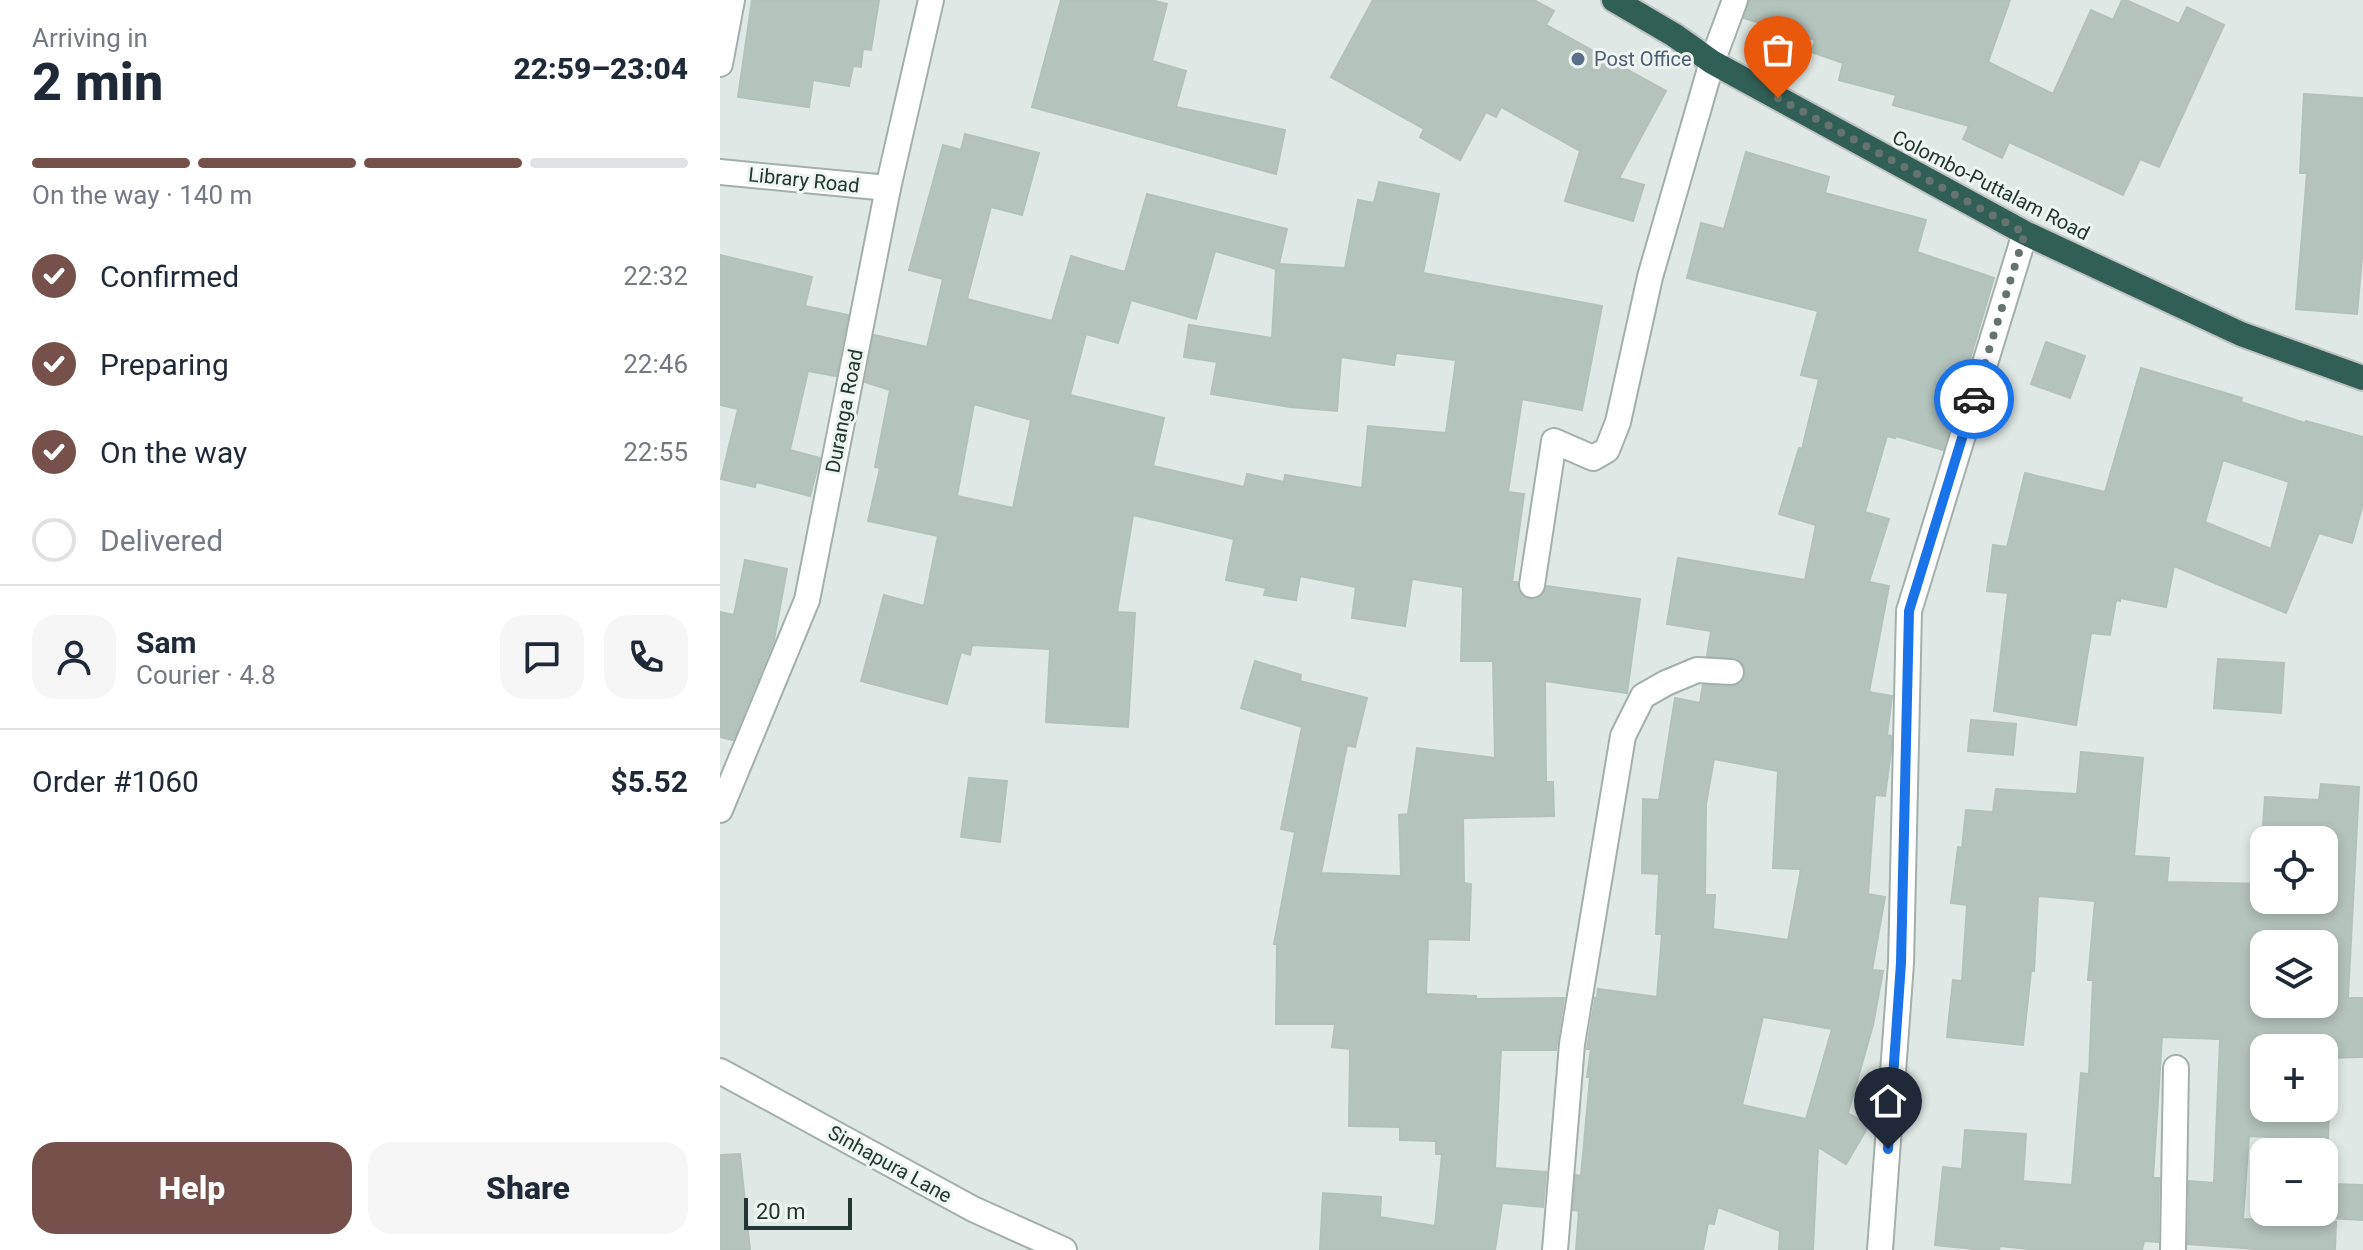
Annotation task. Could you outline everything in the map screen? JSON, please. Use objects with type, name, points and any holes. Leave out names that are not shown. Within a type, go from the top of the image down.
[{"type":"highway","name":"Colombo-Puttalam Road","points":[[1614,0],[1674,35],[1712,62],[2025,233],[2241,334],[2363,378]]},
{"type":"street","points":[[720,64],[732,0]]},
{"type":"street","name":"Duranga Road","points":[[720,810],[807,600],[888,188],[931,0]]},
{"type":"street","points":[[1532,585],[1554,441],[1593,458],[1607,450],[1618,422],[1650,277],[1712,62],[1735,0]]},
{"type":"street","name":"Library Road","points":[[720,172],[888,188]]},
{"type":"street","points":[[1880,1250],[1901,963],[1909,611],[2025,233]]},
{"type":"street","points":[[1555,1250],[1572,1044],[1623,736],[1643,696],[1697,670],[1731,672]]},
{"type":"street","points":[[2173,1250],[2176,1068]]},
{"type":"street","name":"Sinhapura Lane","points":[[720,1071],[973,1209],[1064,1250]]},
{"type":"building","points":[[752,0],[879,0],[871,50],[863,49],[861,67],[853,66],[849,86],[813,80],[809,107],[738,97]]},
{"type":"building","points":[[1061,0],[1151,0],[1167,4],[1152,61],[1186,71],[1176,107],[1285,130],[1276,174],[1032,107]]},
{"type":"building","points":[[1373,0],[1534,0],[1554,11],[1546,25],[1666,91],[1619,178],[1644,185],[1633,221],[1565,201],[1580,151],[1501,107],[1496,117],[1486,112],[1460,160],[1420,137],[1424,129],[1331,77]]},
{"type":"building","points":[[1750,0],[2010,0],[1988,62],[2053,94],[2091,10],[2113,20],[2122,0],[2126,0],[2179,24],[2187,7],[2224,25],[2159,167],[2140,159],[2123,195],[2009,142],[2002,158],[1963,139],[1969,126],[1893,105],[1896,95],[1839,80],[1843,63],[1811,52],[1815,40],[1744,18]]},
{"type":"building","points":[[2304,94],[2363,98],[2363,246],[2357,314],[2296,309],[2307,173],[2300,173]]},
{"type":"building","points":[[965,134],[1039,153],[1022,215],[991,207],[967,299],[1052,321],[1071,256],[1125,272],[1147,194],[1287,229],[1279,264],[1345,268],[1358,200],[1374,203],[1379,182],[1439,194],[1423,273],[1602,306],[1582,410],[1522,399],[1508,492],[1524,494],[1512,582],[1517,582],[1522,596],[1531,600],[1543,595],[1547,586],[1640,599],[1627,693],[1545,681],[1546,782],[1553,782],[1554,816],[1463,818],[1464,883],[1471,884],[1469,940],[1428,939],[1426,994],[1476,996],[1476,999],[1564,998],[1556,1050],[1501,1050],[1495,1168],[1546,1172],[1543,1207],[1502,1203],[1495,1250],[1320,1250],[1323,1193],[1381,1197],[1380,1217],[1435,1226],[1442,1154],[1436,1154],[1436,1141],[1400,1140],[1400,1127],[1349,1126],[1350,1049],[1332,1047],[1335,1024],[1276,1024],[1277,944],[1274,944],[1295,832],[1281,829],[1302,727],[1241,708],[1255,661],[1301,675],[1300,681],[1367,698],[1355,747],[1347,745],[1321,873],[1401,876],[1399,815],[1408,814],[1417,748],[1495,758],[1493,661],[1461,661],[1463,587],[1412,579],[1405,626],[1352,618],[1356,587],[1300,576],[1296,600],[1264,595],[1266,588],[1226,580],[1234,539],[1133,515],[1117,612],[1135,613],[1128,727],[1046,722],[1050,649],[972,645],[970,655],[961,652],[947,704],[861,681],[884,595],[924,606],[938,536],[868,521],[880,468],[875,467],[890,390],[865,382],[874,335],[927,347],[943,279],[909,270],[943,145],[961,150]],"holes":[[[1215,251],[1276,269],[1272,338],[1189,325],[1184,357],[1217,362],[1211,394],[1337,411],[1341,357],[1394,365],[1396,353],[1456,360],[1446,433],[1368,426],[1362,488],[1285,475],[1284,482],[1247,474],[1244,487],[1153,466],[1164,418],[1070,395],[1086,334],[1118,343],[1131,300],[1196,319]],[[974,404],[1031,420],[1013,508],[957,496]]]},
{"type":"building","points":[[1746,152],[1829,177],[1825,193],[1926,220],[1917,252],[1994,278],[1943,450],[1887,436],[1865,512],[1889,519],[1869,582],[1889,586],[1869,692],[1892,696],[1887,735],[1891,736],[1891,751],[1885,796],[1875,795],[1868,894],[1885,897],[1872,970],[1883,971],[1873,1025],[1848,1113],[1869,1125],[1846,1164],[1818,1147],[1813,1250],[1779,1250],[1780,1231],[1718,1207],[1714,1224],[1708,1223],[1703,1250],[1576,1250],[1579,1211],[1573,1210],[1576,1175],[1581,1176],[1590,1077],[1587,1077],[1591,1049],[1587,1049],[1595,998],[1598,989],[1657,997],[1662,934],[1656,934],[1659,874],[1642,873],[1643,799],[1659,800],[1675,698],[1700,703],[1703,685],[1737,686],[1746,674],[1739,659],[1707,656],[1711,631],[1667,624],[1678,558],[1805,580],[1816,525],[1779,514],[1799,448],[1802,449],[1819,379],[1801,375],[1818,311],[1687,278],[1701,223],[1724,229]],"holes":[[[1714,759],[1778,771],[1773,868],[1801,869],[1788,940],[1713,929],[1715,895],[1705,895],[1706,804]],[[1763,1017],[1832,1029],[1806,1119],[1742,1105]]]},
{"type":"building","points":[[720,255],[812,277],[805,306],[848,315],[836,376],[808,371],[790,450],[820,458],[810,496],[756,482],[755,487],[721,479],[738,409],[720,405]]},
{"type":"building","points":[[2046,342],[2085,356],[2070,398],[2031,384]]},
{"type":"building","points":[[2141,368],[2242,398],[2241,402],[2305,423],[2363,437],[2363,504],[2352,543],[2319,533],[2286,613],[2174,566],[2166,607],[2120,598],[2120,601],[2116,600],[2110,635],[2091,633],[2076,725],[1994,711],[2008,593],[1987,591],[1993,545],[2007,547],[2025,473],[2105,492]],"holes":[[[2223,460],[2289,482],[2271,549],[2205,522]]]},
{"type":"building","points":[[745,560],[787,569],[774,640],[733,740],[720,737],[720,612],[734,615]]},
{"type":"building","points":[[2218,659],[2284,663],[2281,713],[2214,708]]},
{"type":"building","points":[[1971,720],[2016,724],[2013,755],[1968,751]]},
{"type":"building","points":[[2081,752],[2143,758],[2134,856],[2169,858],[2167,882],[2250,884],[2250,914],[2338,914],[2338,826],[2263,826],[2265,797],[2319,800],[2321,784],[2359,787],[2348,998],[2363,998],[2363,1057],[2338,1058],[2338,1034],[2250,1034],[2250,1122],[2329,1122],[2328,1138],[2249,1136],[2243,1219],[2250,1219],[2250,1226],[2336,1226],[2335,1250],[2269,1250],[2188,1244],[2189,1181],[2214,1183],[2220,1039],[2162,1037],[2153,1178],[2159,1178],[2158,1242],[2144,1241],[2142,1250],[2038,1250],[2000,1246],[1999,1250],[1984,1250],[1935,1245],[1943,1167],[1962,1169],[1965,1130],[2026,1134],[2023,1181],[2072,1185],[2081,1073],[2089,1074],[2093,980],[2088,980],[2095,901],[2038,896],[2034,971],[2031,971],[2023,1045],[1947,1037],[1953,980],[1962,981],[1967,905],[1951,903],[1958,847],[1962,848],[1966,810],[1993,812],[1996,789],[2077,794]]},
{"type":"building","points":[[969,778],[1007,781],[1000,842],[961,837]]},
{"type":"building","points":[[740,1154],[750,1250],[720,1250],[720,1155]]},
{"type":"building","points":[[2338,1184],[2363,1185],[2363,1220],[2338,1219]]},
{"type":"way so far","points":[[1778,98],[1959,200],[2025,233],[1974,399]]},
{"type":"place","name":"Post Office","points":[[1578,59]]},
{"type":"route","points":[[1888,1149],[1901,963],[1909,611],[1974,399]]}]
